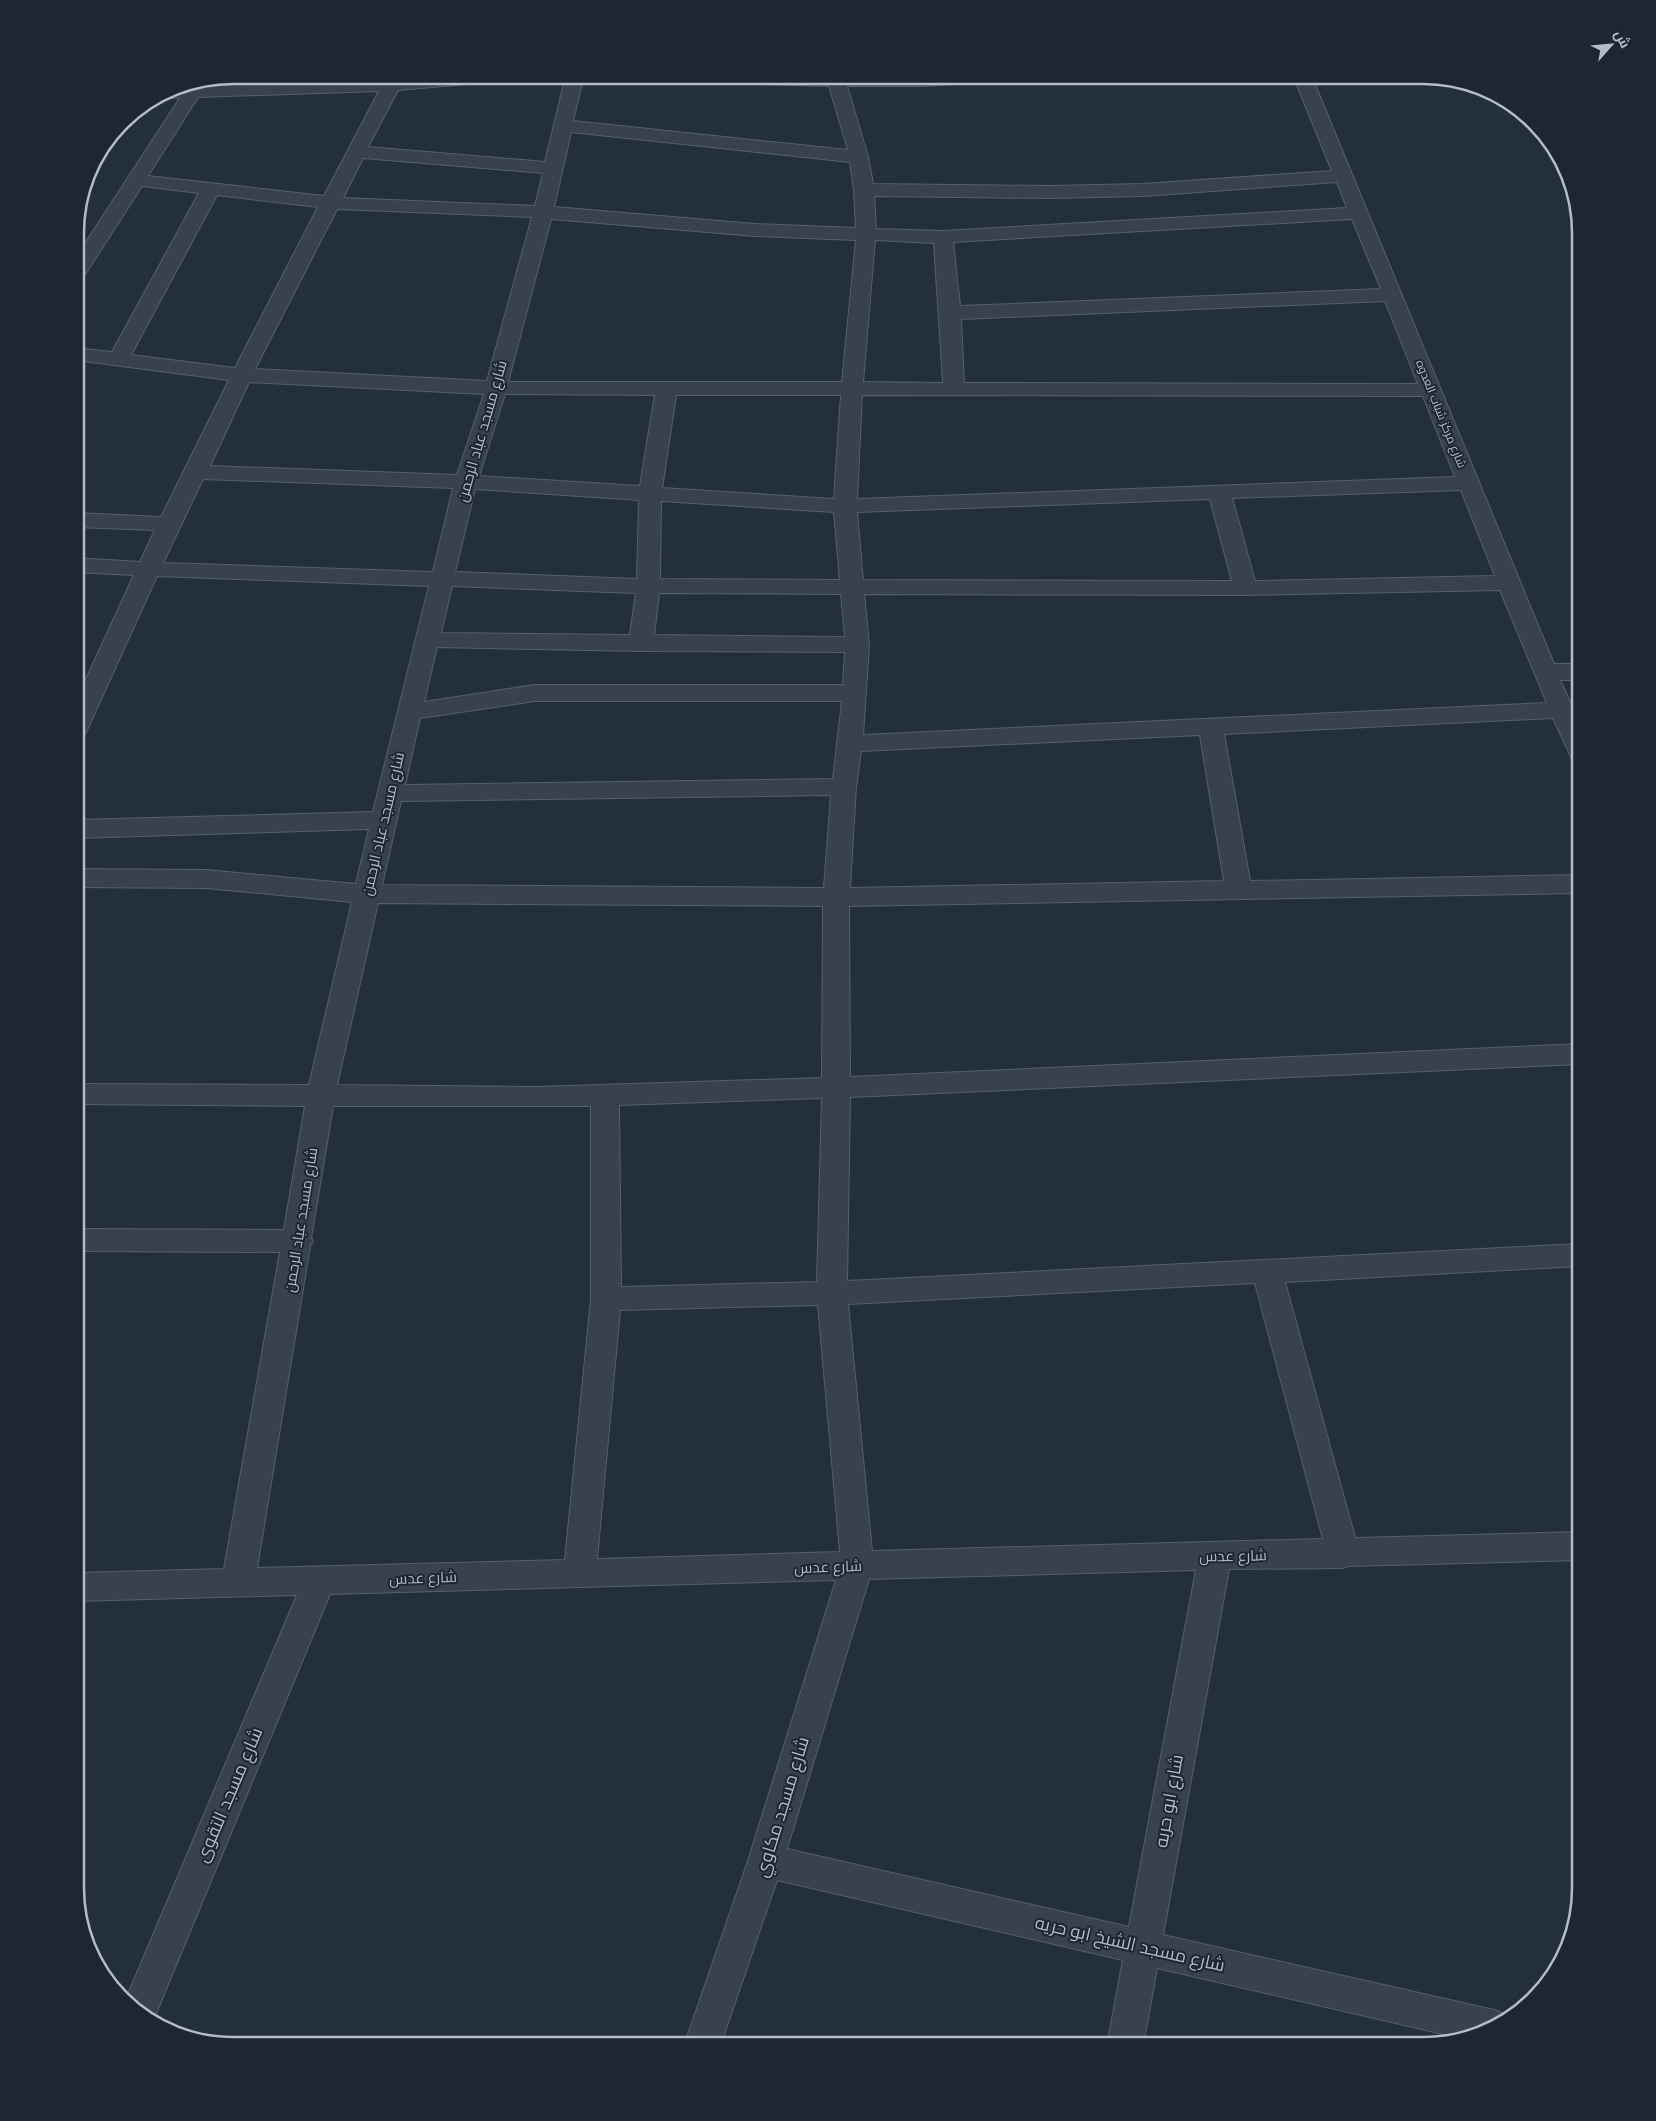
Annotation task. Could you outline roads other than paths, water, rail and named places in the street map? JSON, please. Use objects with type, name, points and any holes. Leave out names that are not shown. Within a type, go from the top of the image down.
[{"type":"street","points":[[182,93],[403,84]]},
{"type":"street","name":"شارع مسجد عباد الرحمن","points":[[238,1583],[322,1095],[366,894],[466,482],[496,388],[543,212],[572,84]]},
{"type":"street","points":[[838,84],[858,157],[864,190],[866,233],[852,389],[845,506],[857,646],[855,692],[844,787],[836,897],[836,1088],[832,1293],[857,1566]]},
{"type":"street","name":"شارع مركز شباب العدوه","points":[[1306,84],[1545,672],[1572,733]]},
{"type":"street","points":[[84,711],[169,524],[242,375],[391,85]]},
{"type":"street","points":[[84,261],[192,93]]},
{"type":"street","points":[[563,126],[858,157]]},
{"type":"street","points":[[357,152],[553,168]]},
{"type":"street","points":[[864,190],[1051,192],[1143,190],[1343,176]]},
{"type":"street","points":[[137,180],[331,203],[543,212],[755,230],[943,237],[1359,213]]},
{"type":"street","points":[[118,360],[211,189]]},
{"type":"street","points":[[943,237],[950,313],[954,390]]},
{"type":"street","points":[[950,313],[1393,295]]},
{"type":"street","points":[[84,355],[242,375],[496,388],[1431,390]]},
{"type":"street","points":[[641,644],[648,586],[650,492],[666,389]]},
{"type":"street","points":[[196,472],[466,482],[650,492],[845,506],[1469,483]]},
{"type":"street","points":[[1220,493],[1245,588]]},
{"type":"street","points":[[84,520],[169,524]]},
{"type":"street","points":[[84,565],[648,586],[1245,588],[1509,583]]},
{"type":"street","points":[[427,640],[857,646]]},
{"type":"street","points":[[1545,672],[1572,672]]},
{"type":"street","points":[[410,712],[535,693],[855,692]]},
{"type":"street","points":[[850,744],[1562,710]]},
{"type":"street","points":[[1211,727],[1239,891]]},
{"type":"street","points":[[390,793],[844,787]]},
{"type":"street","points":[[84,829],[384,820]]},
{"type":"street","points":[[84,878],[206,879],[366,894],[836,897],[1572,884]]},
{"type":"street","points":[[84,1094],[537,1097],[836,1088],[1572,1054]]},
{"type":"street","points":[[580,1574],[606,1299],[605,1095]]},
{"type":"street","points":[[84,1240],[298,1240]]},
{"type":"street","points":[[606,1299],[832,1293],[1572,1255]]},
{"type":"street","points":[[1267,1271],[1343,1554]]},
{"type":"street","name":"شارع عدس","points":[[84,1588],[1572,1546]]},
{"type":"street","name":"شارع ابو حربه","points":[[1128,2037],[1214,1557]]},
{"type":"street","name":"شارع مسجد مكاوي","points":[[705,2037],[766,1861],[857,1566]]},
{"type":"street","name":"شارع مسجد التقوى","points":[[141,2005],[320,1580]]},
{"type":"street","name":"شارع مسجد الشيخ ابو حريه","points":[[766,1861],[1481,2025]]}]
